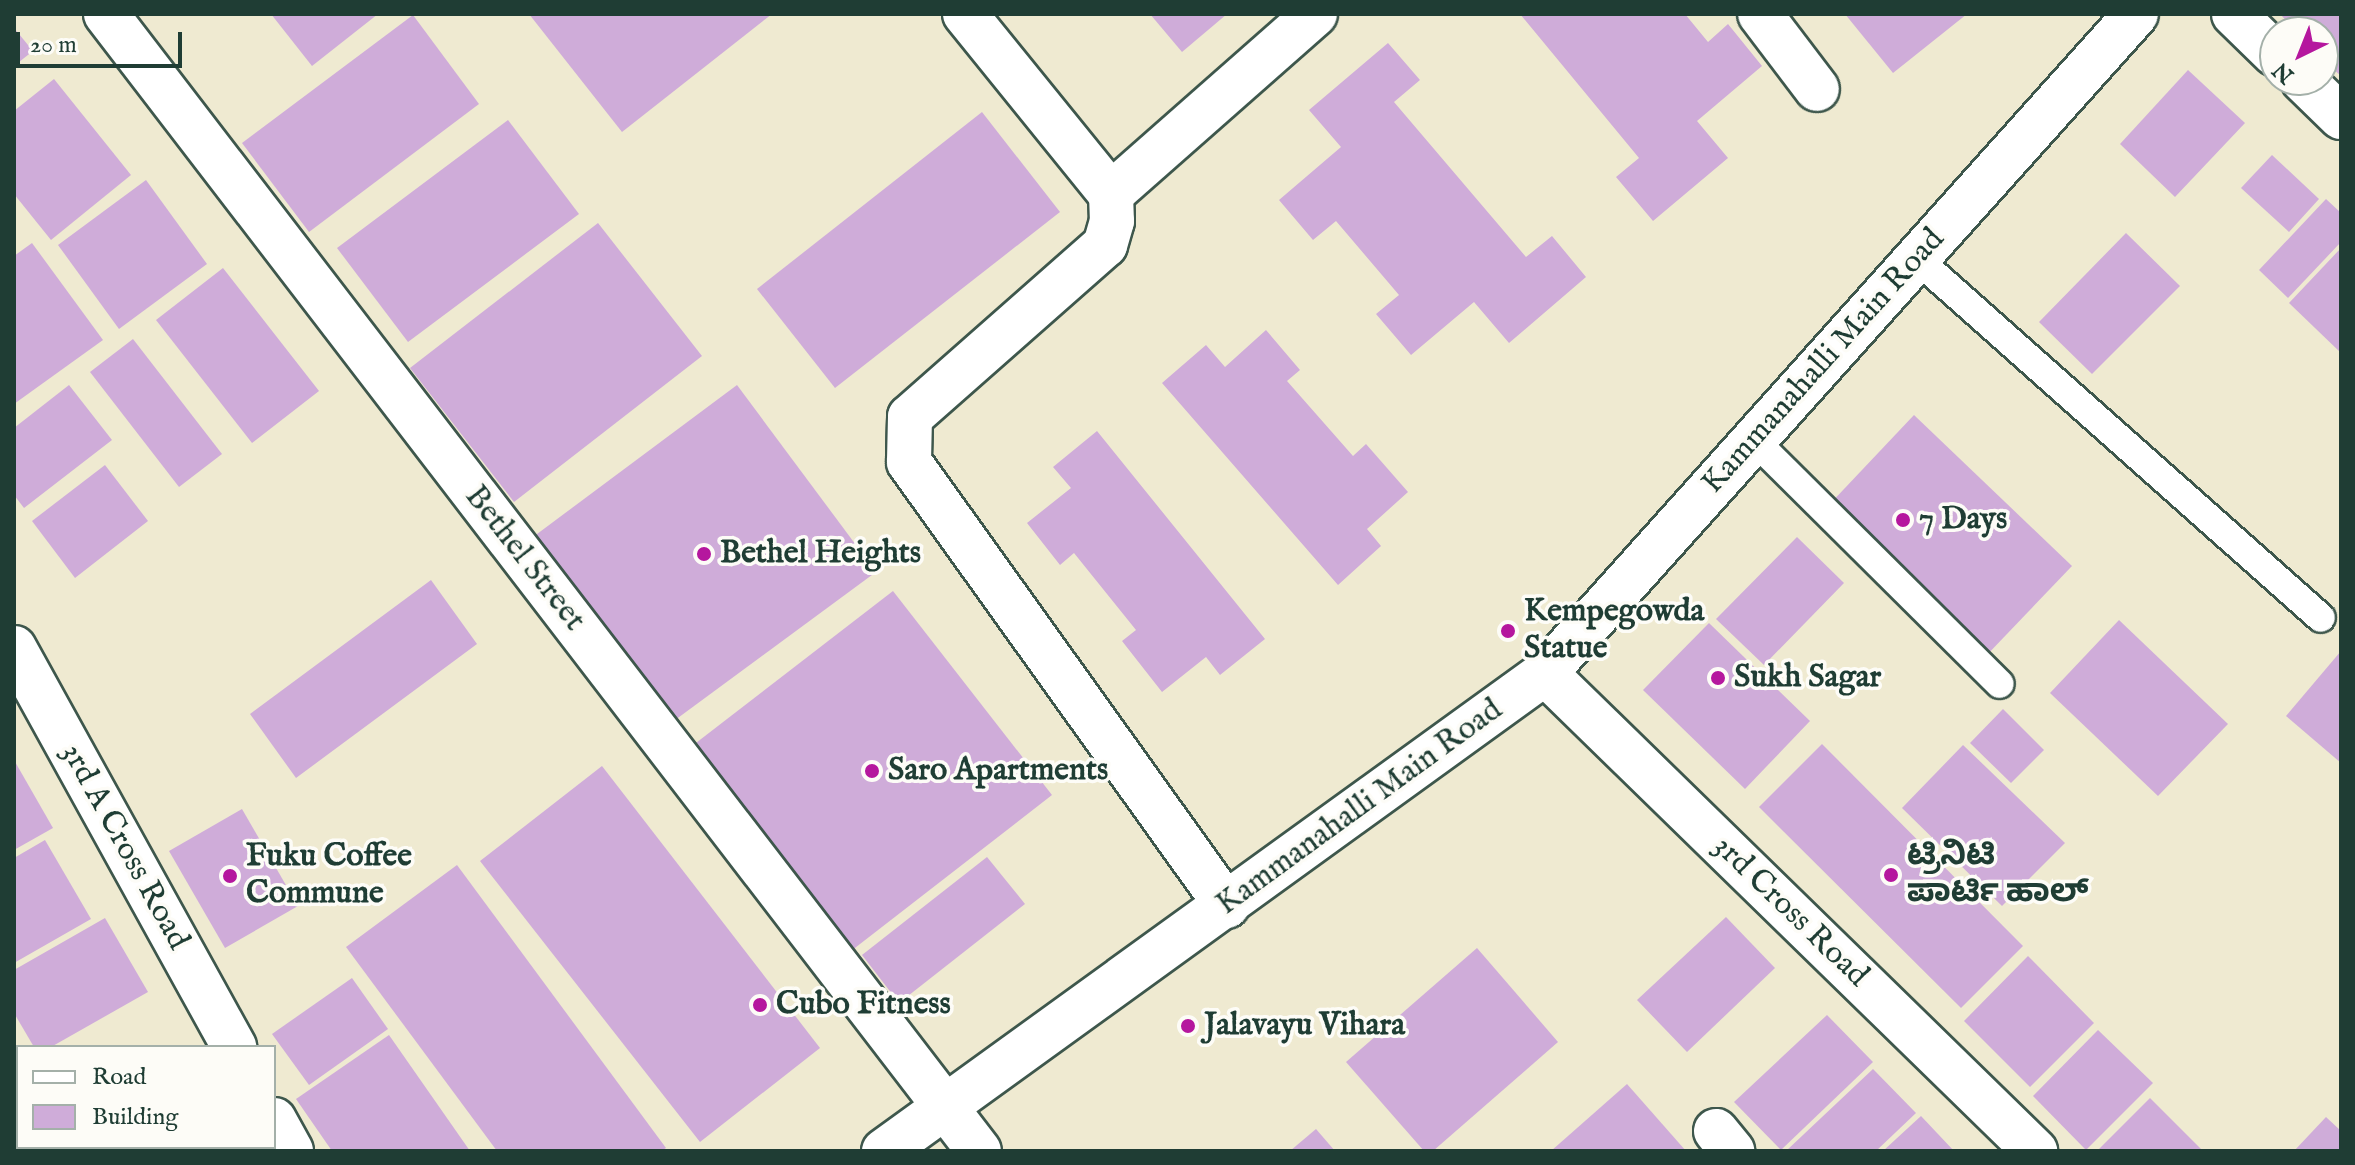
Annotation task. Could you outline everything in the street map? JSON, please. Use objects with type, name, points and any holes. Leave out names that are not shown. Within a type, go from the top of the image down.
[{"type":"street","name":"Bethel Street","points":[[106,14],[979,1151]]},
{"type":"street","points":[[965,14],[1111,194]]},
{"type":"street","points":[[1227,906],[909,462],[910,417],[1105,245],[1111,194],[1315,14]]},
{"type":"street","points":[[1760,14],[1817,89]]},
{"type":"street","name":"Kammanahalli Main Road","points":[[893,1148],[943,1103],[1227,906],[1545,673],[2136,14]]},
{"type":"street","points":[[2234,14],[2259,38]]},
{"type":"street","points":[[2319,96],[2341,117]]},
{"type":"street","name":"3rd A Cross Road","points":[[14,648],[233,1045]]},
{"type":"street","name":"3rd Cross Road","points":[[1545,673],[2035,1151]]},
{"type":"street","points":[[276,1124],[291,1151]]},
{"type":"lane","points":[[1917,259],[2321,618]]},
{"type":"lane","points":[[1754,440],[2000,684]]},
{"type":"building","points":[[271,14],[378,14],[312,66]]},
{"type":"building","points":[[529,14],[772,14],[622,132]]},
{"type":"building","points":[[1150,14],[1227,14],[1182,52]]},
{"type":"building","points":[[1520,14],[1685,14],[1708,42],[1728,24],[1762,66],[1697,121],[1728,158],[1653,221],[1616,177],[1639,158]]},
{"type":"building","points":[[1845,14],[1967,14],[1893,73]]},
{"type":"building","points":[[2280,14],[2341,14],[2341,76],[2339,16]]},
{"type":"building","points":[[413,15],[479,104],[309,232],[242,143]]},
{"type":"building","points":[[14,28],[33,51],[14,66]]},
{"type":"building","points":[[1388,43],[1420,80],[1394,102],[1526,257],[1552,236],[1586,277],[1509,343],[1474,302],[1411,355],[1376,314],[1399,295],[1336,221],[1313,240],[1279,200],[1341,147],[1309,110]]},
{"type":"building","points":[[2188,70],[2245,123],[2175,197],[2120,144]]},
{"type":"building","points":[[54,79],[131,175],[51,240],[14,194],[14,111]]},
{"type":"building","points":[[982,112],[1060,212],[835,388],[757,289]]},
{"type":"building","points":[[508,120],[579,214],[408,342],[337,248]]},
{"type":"building","points":[[2272,155],[2319,199],[2289,232],[2241,188]]},
{"type":"building","points":[[146,180],[207,264],[119,329],[58,245]]},
{"type":"building","points":[[2326,199],[2341,213],[2341,242],[2288,298],[2259,270]]},
{"type":"building","points":[[598,223],[702,356],[514,502],[410,368]]},
{"type":"building","points":[[2126,233],[2180,286],[2092,374],[2039,322]]},
{"type":"building","points":[[32,243],[103,340],[14,404],[14,256]]},
{"type":"building","points":[[2341,248],[2341,353],[2289,303]]},
{"type":"building","points":[[223,268],[319,391],[252,443],[156,320]]},
{"type":"building","points":[[1266,330],[1300,370],[1287,381],[1353,456],[1366,444],[1408,492],[1367,529],[1381,546],[1338,585],[1162,383],[1206,345],[1225,367]]},
{"type":"building","points":[[133,339],[222,454],[179,487],[90,372]]},
{"type":"building","points":[[69,385],[112,440],[24,508],[14,495],[14,428]]},
{"type":"building","name":"Bethel Heights","points":[[737,385],[876,572],[671,723],[533,537]]},
{"type":"building","points":[[1914,415],[2072,566],[1984,658],[1827,507]]},
{"type":"building","points":[[1097,431],[1265,639],[1220,675],[1206,657],[1162,692],[1122,641],[1136,630],[1074,553],[1060,565],[1027,523],[1071,488],[1053,467]]},
{"type":"building","points":[[105,465],[148,521],[75,578],[32,521]]},
{"type":"building","points":[[1797,537],[1844,583],[1764,665],[1716,619]]},
{"type":"building","points":[[431,580],[477,644],[296,778],[250,714]]},
{"type":"building","name":"Saro Apartments","points":[[893,591],[1052,795],[851,951],[692,746]]},
{"type":"building","points":[[2119,620],[2228,724],[2158,796],[2050,693]]},
{"type":"building","points":[[1709,623],[1810,721],[1745,789],[1643,690]]},
{"type":"building","points":[[2341,651],[2341,763],[2286,716]]},
{"type":"building","points":[[2003,709],[2044,750],[2011,783],[1970,743]]},
{"type":"building","points":[[1822,744],[2023,946],[1961,1008],[1759,807]]},
{"type":"building","points":[[1963,745],[2065,843],[2002,906],[1902,808]]},
{"type":"building","points":[[14,760],[53,828],[14,850]]},
{"type":"building","points":[[602,766],[820,1048],[700,1142],[480,861]]},
{"type":"building","points":[[242,809],[298,906],[225,948],[169,851]]},
{"type":"building","points":[[45,840],[91,919],[14,963],[14,858]]},
{"type":"building","points":[[987,857],[1025,904],[899,1003],[862,955]]},
{"type":"building","points":[[457,865],[666,1148],[661,1151],[497,1151],[346,947]]},
{"type":"building","points":[[1726,917],[1775,968],[1687,1052],[1637,1000]]},
{"type":"building","points":[[105,918],[148,992],[55,1045],[33,1045],[14,1013],[14,970]]},
{"type":"building","points":[[1477,948],[1558,1042],[1433,1151],[1424,1151],[1346,1062]]},
{"type":"building","points":[[2028,956],[2094,1023],[2030,1087],[1964,1021]]},
{"type":"building","points":[[352,978],[388,1029],[309,1085],[272,1034]]},
{"type":"building","points":[[1827,1015],[1873,1062],[1781,1150],[1734,1102]]},
{"type":"building","points":[[2098,1030],[2153,1083],[2086,1150],[2033,1096]]},
{"type":"building","points":[[389,1035],[470,1151],[332,1151],[296,1099]]},
{"type":"building","points":[[1873,1069],[1916,1113],[1876,1151],[1786,1151]]},
{"type":"building","points":[[1627,1084],[1686,1151],[1551,1151]]},
{"type":"building","points":[[14,1098],[16,1149],[45,1151],[14,1151]]},
{"type":"building","points":[[2150,1098],[2201,1149],[2097,1151]]},
{"type":"building","points":[[1921,1116],[1954,1151],[1883,1151]]},
{"type":"building","points":[[2326,1117],[2341,1131],[2341,1151],[2294,1151]]},
{"type":"building","points":[[1316,1129],[1335,1151],[1290,1151]]},
{"type":"building","points":[[216,1149],[217,1151],[111,1151]]},
{"type":"place","name":"7 Days","points":[[1903,520]]},
{"type":"place","name":"Bethel Heights","points":[[704,554]]},
{"type":"place","name":"Kempegowda Statue","points":[[1508,631]]},
{"type":"place","name":"Sukh Sagar","points":[[1718,678]]},
{"type":"place","name":"Saro Apartments","points":[[872,771]]},
{"type":"place","name":"ಟ್ರಿನಿಟಿ ಪಾರ್ಟಿ ಹಾಲ್","points":[[1891,875]]},
{"type":"place","name":"Fuku Coffee Commune","points":[[230,876]]},
{"type":"place","name":"Cubo Fitness","points":[[760,1005]]},
{"type":"place","name":"Jalavayu Vihara","points":[[1188,1026]]}]
